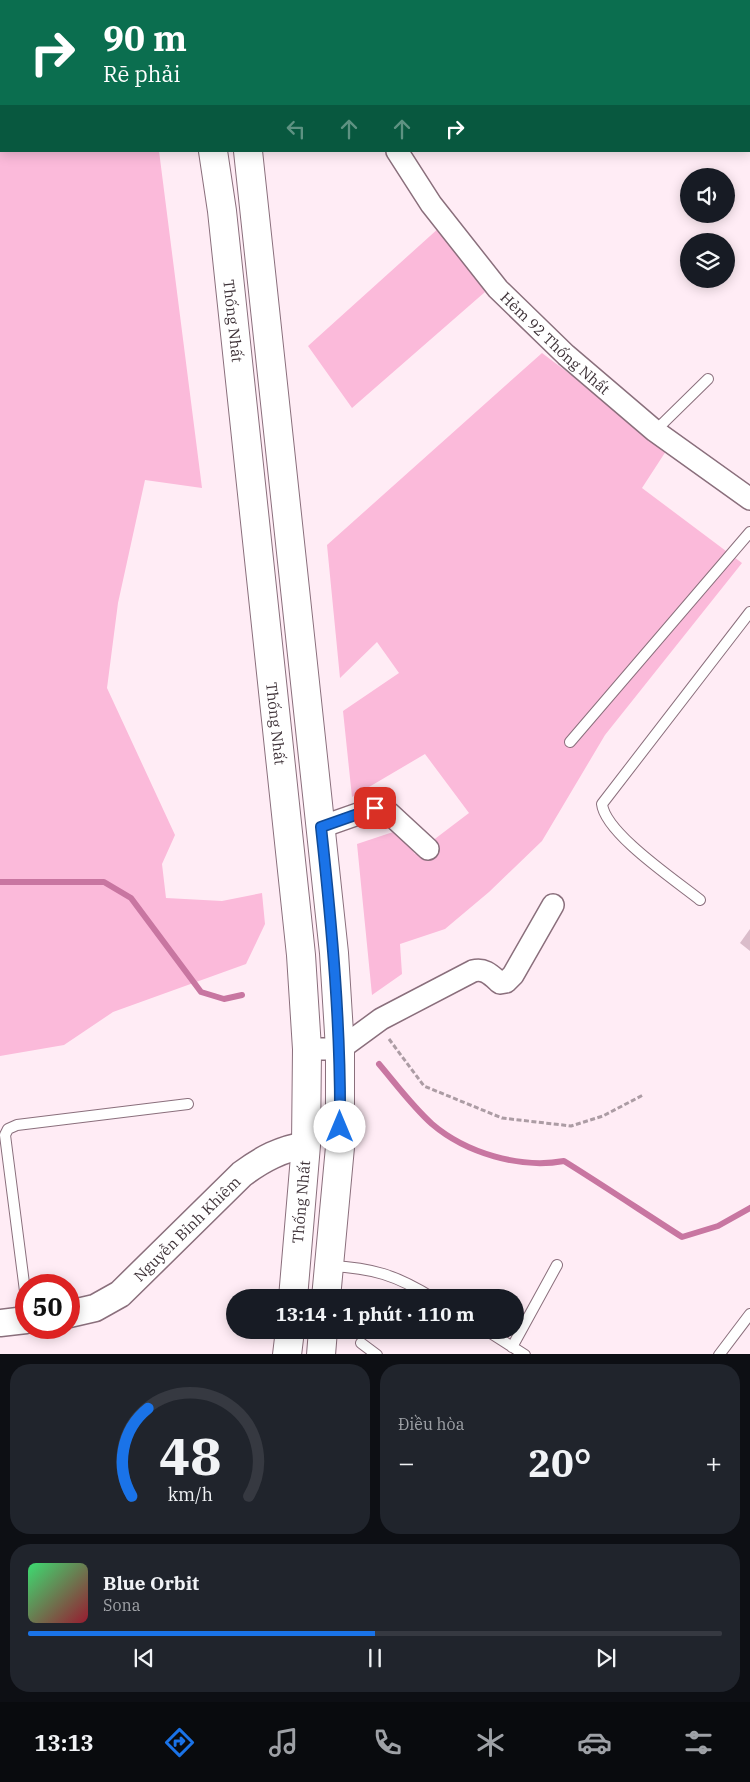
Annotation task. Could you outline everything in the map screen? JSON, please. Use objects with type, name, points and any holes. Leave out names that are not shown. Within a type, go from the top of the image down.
[{"type":"main road","name":"Thống Nhất","points":[[213,152],[222,211],[301,955],[307,1049],[306,1145],[294,1289]]},
{"type":"main road","points":[[248,152],[334,953],[340,1049],[340,1147],[327,1289]]},
{"type":"main road","points":[[306,1145],[340,1147]]},
{"type":"main road","points":[[287,1354],[289,1339]]},
{"type":"main road","points":[[321,1354],[322,1339]]},
{"type":"street","name":"Hẻm 92 Thống Nhất","points":[[397,152],[432,204],[498,289],[566,355],[655,431],[750,499]]},
{"type":"street","points":[[321,827],[375,808],[389,813],[428,849]]},
{"type":"street","points":[[307,1049],[340,1049],[377,1022],[473,971],[479,969],[486,971],[500,982],[506,982],[513,975],[553,905]]},
{"type":"street","name":"Nguyễn Bỉnh Khiêm","points":[[80,1311],[95,1308],[120,1294],[242,1174],[262,1159],[289,1148],[306,1145]]},
{"type":"street","points":[[0,1323],[15,1321]]},
{"type":"lane","points":[[655,431],[708,379]]},
{"type":"lane","points":[[570,742],[750,532]]},
{"type":"lane","points":[[700,900],[614,830],[603,813],[602,804],[750,612]]},
{"type":"lane","points":[[23,1274],[4,1135],[8,1129],[17,1125],[188,1104]]},
{"type":"lane","points":[[512,1347],[557,1265]]},
{"type":"lane","points":[[329,1266],[365,1268],[408,1282],[419,1289]]},
{"type":"lane","points":[[719,1354],[750,1314]]},
{"type":"lane","points":[[500,1339],[525,1354]]},
{"type":"lane","points":[[361,1343],[377,1354]]},
{"type":"path","points":[[377,1022],[424,1086],[502,1118],[571,1126],[602,1116],[643,1095]]},
{"type":"shaded area","points":[[0,152],[159,152],[202,488],[145,480],[118,603],[107,688],[175,835],[162,864],[166,898],[222,901],[262,893],[265,924],[246,964],[113,1012],[64,1045],[0,1056]]},
{"type":"shaded area","points":[[440,227],[485,292],[352,408],[308,346]]},
{"type":"shaded area","points":[[542,353],[668,448],[642,488],[742,563],[605,735],[542,841],[489,892],[445,929],[400,944],[402,974],[372,995],[357,844],[399,830],[415,854],[469,813],[425,754],[352,797],[343,711],[399,673],[377,642],[340,678],[327,545]]},
{"type":"building","points":[[750,929],[750,951],[740,943]]},
{"type":"waterway","points":[[0,882],[104,882],[131,898],[201,992],[224,999],[242,995]]},
{"type":"waterway","points":[[379,1064],[432,1124],[461,1143],[477,1151],[512,1160],[530,1163],[564,1161],[682,1237],[718,1226],[750,1208]]},
{"type":"route","points":[[340,1127],[340,1049],[336,972],[321,827],[375,808]]}]
